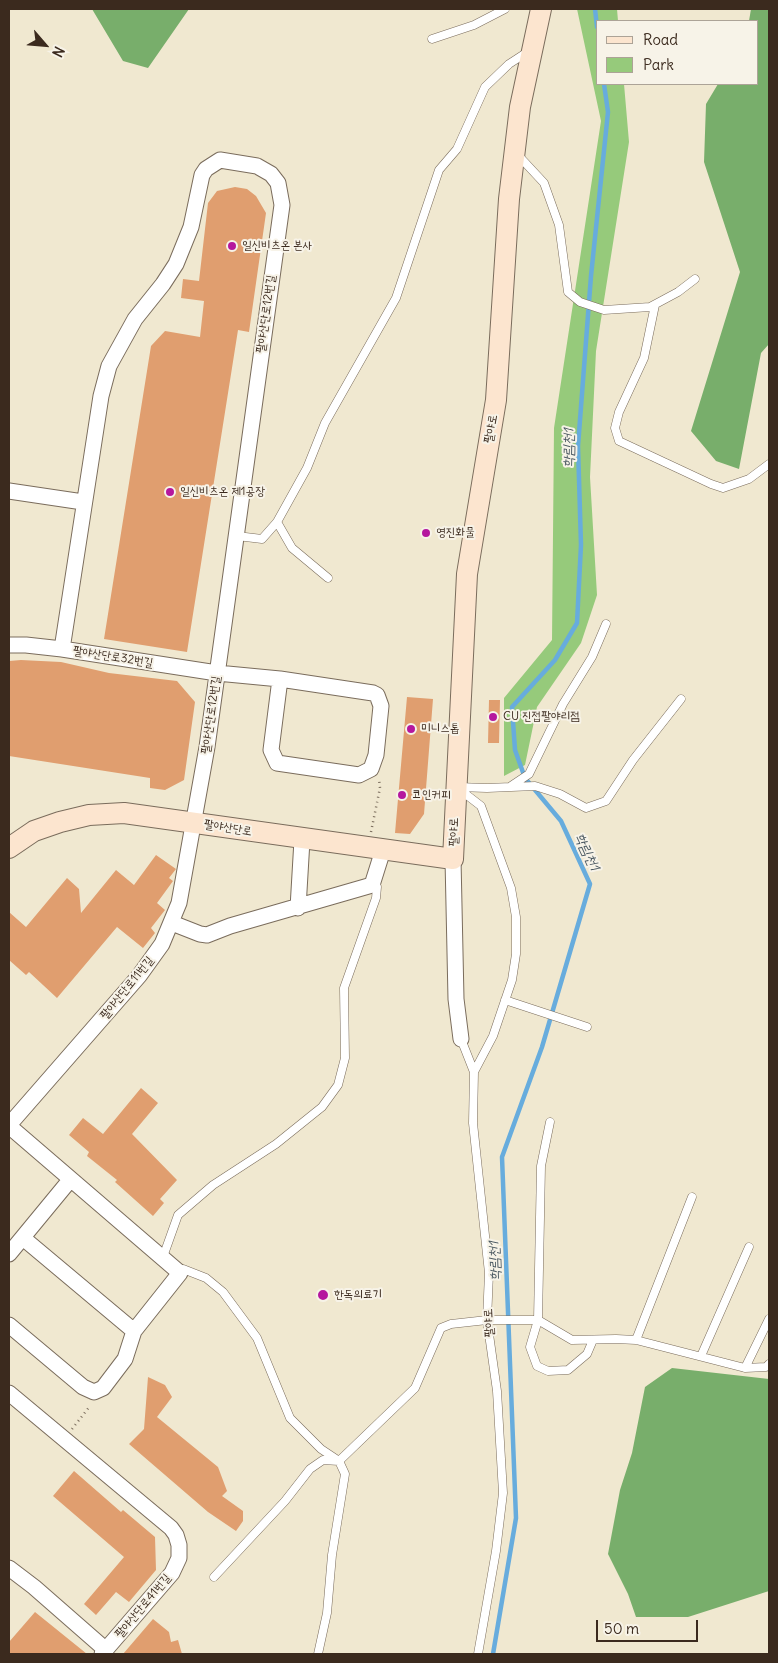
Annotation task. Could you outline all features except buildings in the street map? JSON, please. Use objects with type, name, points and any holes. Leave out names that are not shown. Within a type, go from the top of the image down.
[{"type":"street","name":"팔야로","points":[[461,1039],[456,999],[453,859],[455,787],[465,648],[467,574],[496,400],[509,199],[520,108],[541,9]]},
{"type":"street","name":"팔야산단로12번길","points":[[62,649],[101,396],[109,366],[135,319],[163,284],[176,264],[191,227],[202,175],[206,169],[220,160],[257,166],[271,174],[278,183],[282,205],[237,536],[193,823]]},
{"type":"street","points":[[9,491],[84,502]]},
{"type":"street","name":"팔야산단로32번길","points":[[9,645],[26,644],[217,673],[280,679],[367,692],[377,695],[381,706],[376,755]]},
{"type":"street","points":[[280,679],[271,750],[277,763],[359,775],[371,770],[376,755]]},
{"type":"street","name":"팔야산단로","points":[[9,848],[34,831],[90,815],[124,813],[302,840],[453,859]]},
{"type":"street","name":"팔야산단로11번길","points":[[9,1126],[139,976],[162,944],[172,924],[179,903],[193,823]]},
{"type":"street","points":[[298,908],[302,840]]},
{"type":"street","points":[[172,924],[207,935],[230,926],[298,908],[372,885],[376,849]]},
{"type":"street","points":[[9,1126],[180,1273],[134,1331],[125,1359],[103,1388],[94,1392],[83,1387],[9,1325]]},
{"type":"street","points":[[9,1254],[70,1180]]},
{"type":"street","points":[[23,1238],[134,1331]]},
{"type":"street","name":"팔야산단로41번길","points":[[9,1393],[171,1528],[179,1545],[179,1558],[172,1573],[104,1652],[34,1586],[9,1568]]},
{"type":"lane","points":[[432,39],[474,25],[505,9]]},
{"type":"lane","points":[[237,536],[262,539],[277,522],[307,468],[325,422],[396,298],[439,170],[457,150],[484,87],[509,64],[531,50]]},
{"type":"lane","points":[[516,153],[544,183],[559,225],[568,292],[580,302],[604,310],[650,308],[678,292],[695,279]]},
{"type":"lane","points":[[655,305],[644,358],[619,412],[615,428],[619,442],[723,488],[749,479],[769,464]]},
{"type":"lane","points":[[277,522],[292,548],[328,578]]},
{"type":"lane","points":[[509,787],[529,774],[563,704],[592,657],[606,624]]},
{"type":"lane","points":[[455,787],[535,786],[560,794],[586,808],[606,801],[633,760],[681,699]]},
{"type":"lane","points":[[455,787],[481,806],[511,888],[516,917],[516,954],[505,1000],[493,1036],[474,1072]]},
{"type":"lane","points":[[163,1257],[178,1215],[213,1185],[276,1144],[322,1107],[338,1085],[345,1058],[344,988],[376,898],[378,887],[372,885]]},
{"type":"lane","points":[[505,1000],[587,1027]]},
{"type":"lane","name":"팔야로","points":[[461,1039],[474,1072],[473,1123],[489,1273],[487,1320],[497,1391],[503,1493],[496,1551],[478,1654]]},
{"type":"lane","points":[[550,1122],[541,1166],[538,1320],[530,1347],[537,1366],[548,1371],[568,1370],[588,1354],[593,1340]]},
{"type":"lane","points":[[636,1340],[692,1197]]},
{"type":"lane","points":[[701,1356],[749,1247]]},
{"type":"lane","points":[[180,1273],[183,1269],[206,1278],[223,1292],[257,1338],[290,1418],[321,1449],[339,1461],[345,1474],[332,1555],[327,1613],[318,1654]]},
{"type":"lane","points":[[214,1577],[285,1500],[310,1469],[323,1460],[339,1461],[415,1388],[442,1328],[451,1324],[487,1320],[538,1320],[572,1340],[636,1340],[746,1368],[766,1367],[769,1364]]},
{"type":"lane","points":[[746,1368],[769,1320]]},
{"type":"path","points":[[376,755],[380,788],[376,849]]},
{"type":"path","points":[[64,1438],[89,1407],[94,1392]]},
{"type":"green space","points":[[92,9],[189,9],[148,68],[123,61]]},
{"type":"green space","points":[[577,9],[617,9],[618,20],[596,20],[596,85],[624,85],[629,142],[596,351],[590,477],[597,595],[581,643],[537,707],[525,765],[504,776],[504,698],[552,640],[554,428],[601,121]]},
{"type":"green space","points":[[751,9],[769,9],[769,344],[761,353],[739,469],[716,461],[691,431],[740,272],[704,162],[706,104],[717,85],[758,85],[758,20],[749,20]]},
{"type":"green space","points":[[672,1368],[769,1379],[769,1591],[688,1617],[636,1617],[628,1594],[608,1554],[620,1490],[632,1453],[645,1387]]},
{"type":"waterway","name":"학림천1","points":[[595,9],[596,20]]},
{"type":"waterway","name":"학림천1","points":[[493,1654],[516,1518],[502,1157],[542,1047],[590,884],[561,821],[525,778],[515,750],[512,707],[555,660],[577,623],[581,545],[578,446],[591,276],[608,112],[604,85]]},
{"type":"place","name":"일신비츠온 본사","points":[[232,246]]},
{"type":"place","name":"일신비츠온 제1공장","points":[[170,492]]},
{"type":"place","name":"영진화물","points":[[426,533]]},
{"type":"place","name":"CU 진접팔야리점","points":[[493,717]]},
{"type":"place","name":"미니스톱","points":[[411,729]]},
{"type":"place","name":"코인커피","points":[[402,795]]},
{"type":"place","name":"한독의료기","points":[[323,1295]]}]
